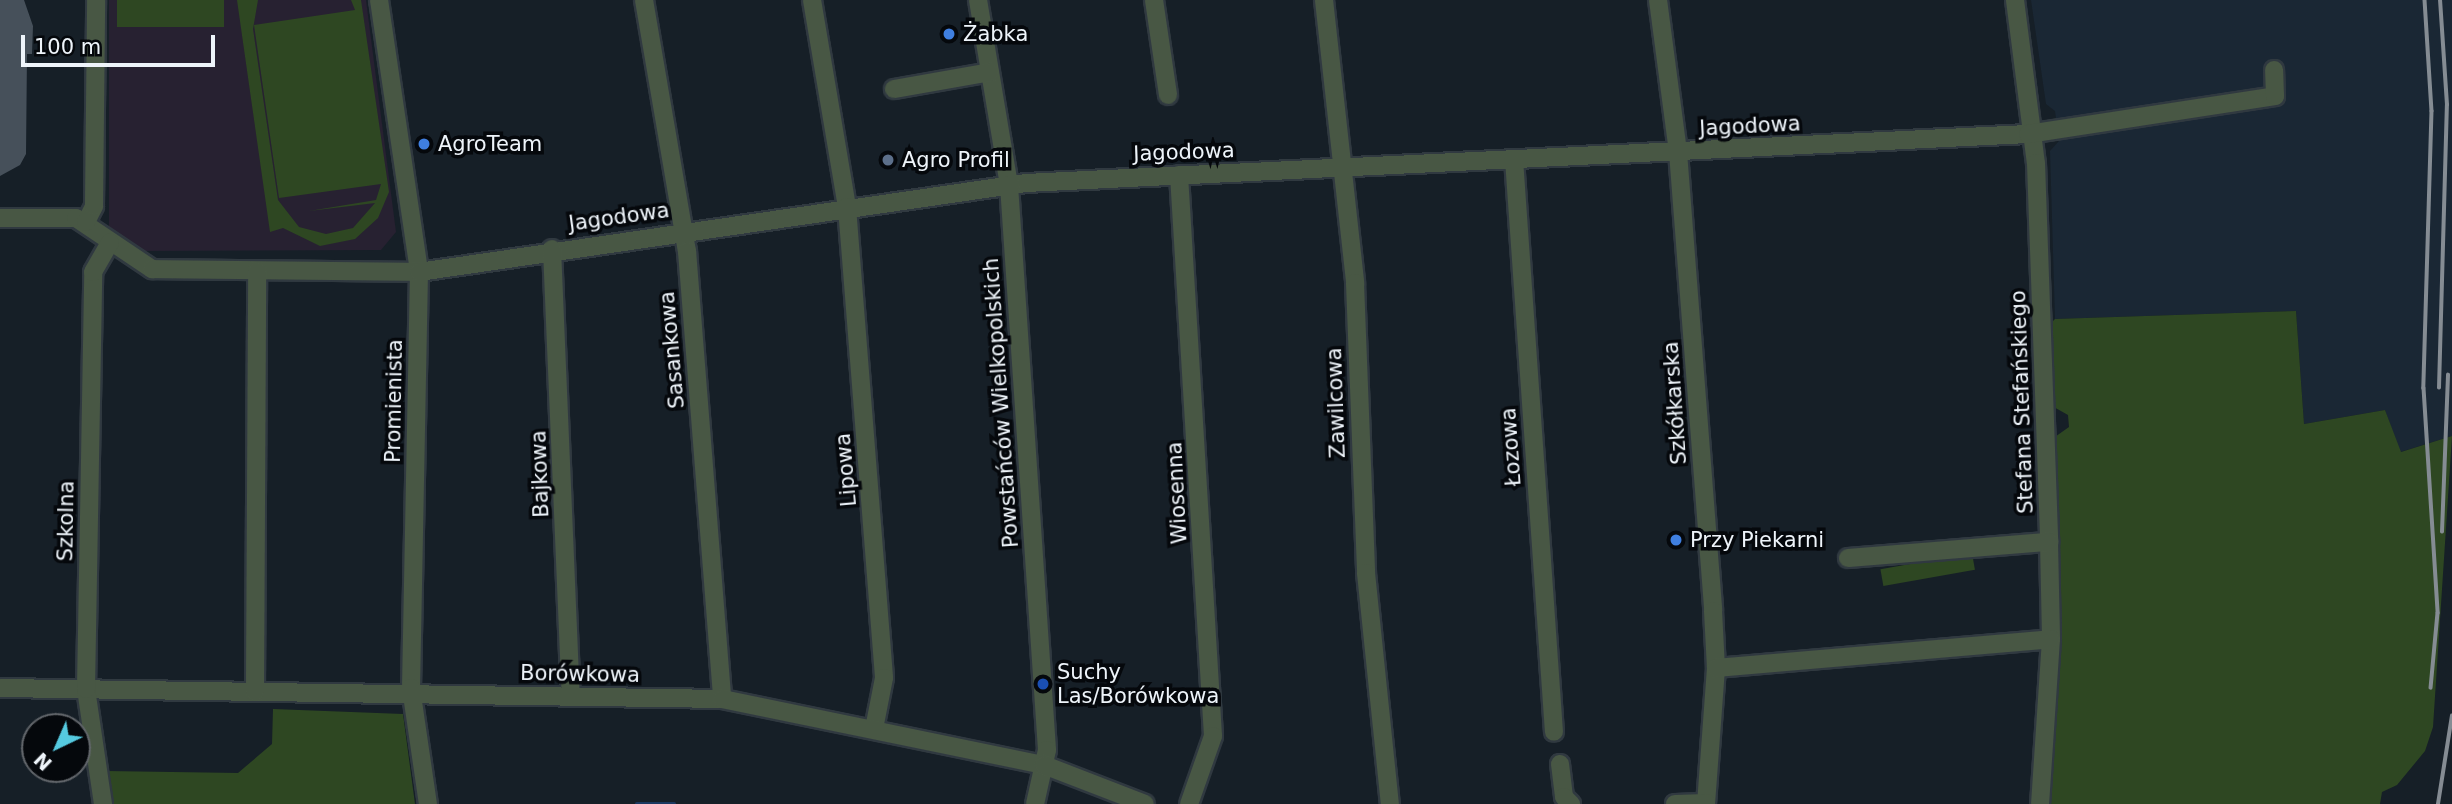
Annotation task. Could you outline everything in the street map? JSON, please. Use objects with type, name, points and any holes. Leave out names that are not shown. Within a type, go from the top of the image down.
[{"type":"street","points":[[0,218],[61,215],[86,222],[94,206],[96,0]]},
{"type":"street","name":"Promienista","points":[[379,0],[419,272],[412,695],[428,804]]},
{"type":"street","name":"Sasankowa","points":[[644,0],[684,232],[722,699]]},
{"type":"street","name":"Lipowa","points":[[812,0],[847,207],[884,678],[874,729]]},
{"type":"street","name":"Powstańców Wielkopolskich","points":[[978,0],[1009,185],[1044,765],[1035,804]]},
{"type":"street","points":[[1154,0],[1168,95]]},
{"type":"street","name":"Zawilcowa","points":[[1324,0],[1345,169],[1366,573],[1390,804]]},
{"type":"street","name":"Szkółkarska","points":[[1658,0],[1678,152],[1716,668],[1706,803]]},
{"type":"street","name":"Stefana Stefańskiego","points":[[2015,0],[2034,132],[2049,542],[2052,639],[2040,804]]},
{"type":"street","name":"Jagodowa","points":[[86,222],[110,243],[152,269],[419,272],[552,249],[1009,185],[2034,132],[2275,96],[2274,70]]},
{"type":"street","points":[[894,89],[990,72]]},
{"type":"street","name":"Łozowa","points":[[1514,159],[1554,732]]},
{"type":"street","name":"Wiosenna","points":[[1179,175],[1213,736],[1189,804]]},
{"type":"street","name":"Szkolna","points":[[103,804],[86,689],[93,272],[110,243]]},
{"type":"street","name":"Bajkowa","points":[[552,249],[571,697]]},
{"type":"street","points":[[255,692],[257,271]]},
{"type":"street","points":[[1848,558],[2049,542]]},
{"type":"street","points":[[1716,668],[2052,639]]},
{"type":"street","name":"Borówkowa","points":[[0,688],[722,699],[1044,765],[1145,804]]},
{"type":"street","points":[[1560,764],[1564,797],[1572,804]]},
{"type":"street","points":[[1675,804],[1706,803]]},
{"type":"shaded area","points":[[109,0],[366,0],[396,232],[381,250],[139,251],[109,227]]},
{"type":"shaded area","points":[[2031,0],[2452,0],[2452,436],[2400,452],[2385,410],[2304,424],[2296,311],[2055,319],[2050,151],[2059,141],[2055,111],[2046,104]]},
{"type":"green space","points":[[117,0],[224,0],[224,27],[117,27]]},
{"type":"green space","points":[[237,0],[258,0],[253,29],[278,200],[299,227],[326,234],[353,228],[375,203],[309,211],[376,200],[381,184],[279,198],[254,25],[355,10],[351,0],[361,0],[389,192],[378,218],[355,239],[320,246],[283,228],[270,232]]},
{"type":"green space","points":[[2296,311],[2304,424],[2385,410],[2401,452],[2452,436],[2433,727],[2425,751],[2397,785],[2382,792],[2380,804],[2046,804],[2052,439],[2069,427],[2068,415],[2052,406],[2048,326],[2055,319]]},
{"type":"green space","points":[[1972,553],[1975,570],[1883,586],[1880,569]]},
{"type":"green space","points":[[273,709],[403,714],[415,804],[111,804],[106,771],[238,773],[272,744]]},
{"type":"building","points":[[0,0],[24,0],[33,26],[32,54],[27,54],[26,154],[20,165],[0,176]]},
{"type":"waterway","points":[[637,804],[674,804]]},
{"type":"railway","points":[[2425,0],[2432,111],[2424,388],[2438,613],[2431,688]]},
{"type":"railway","points":[[2439,388],[2447,105],[2440,0]]},
{"type":"railway","points":[[2442,532],[2448,375]]},
{"type":"railway","points":[[2438,804],[2452,716]]},
{"type":"place","name":"Żabka","points":[[949,34]]},
{"type":"place","name":"AgroTeam","points":[[424,144]]},
{"type":"place","name":"Agro Profil","points":[[888,160]]},
{"type":"place","name":"Przy Piekarni","points":[[1676,540]]},
{"type":"place","name":"Suchy Las/Borówkowa","points":[[1043,684]]}]
